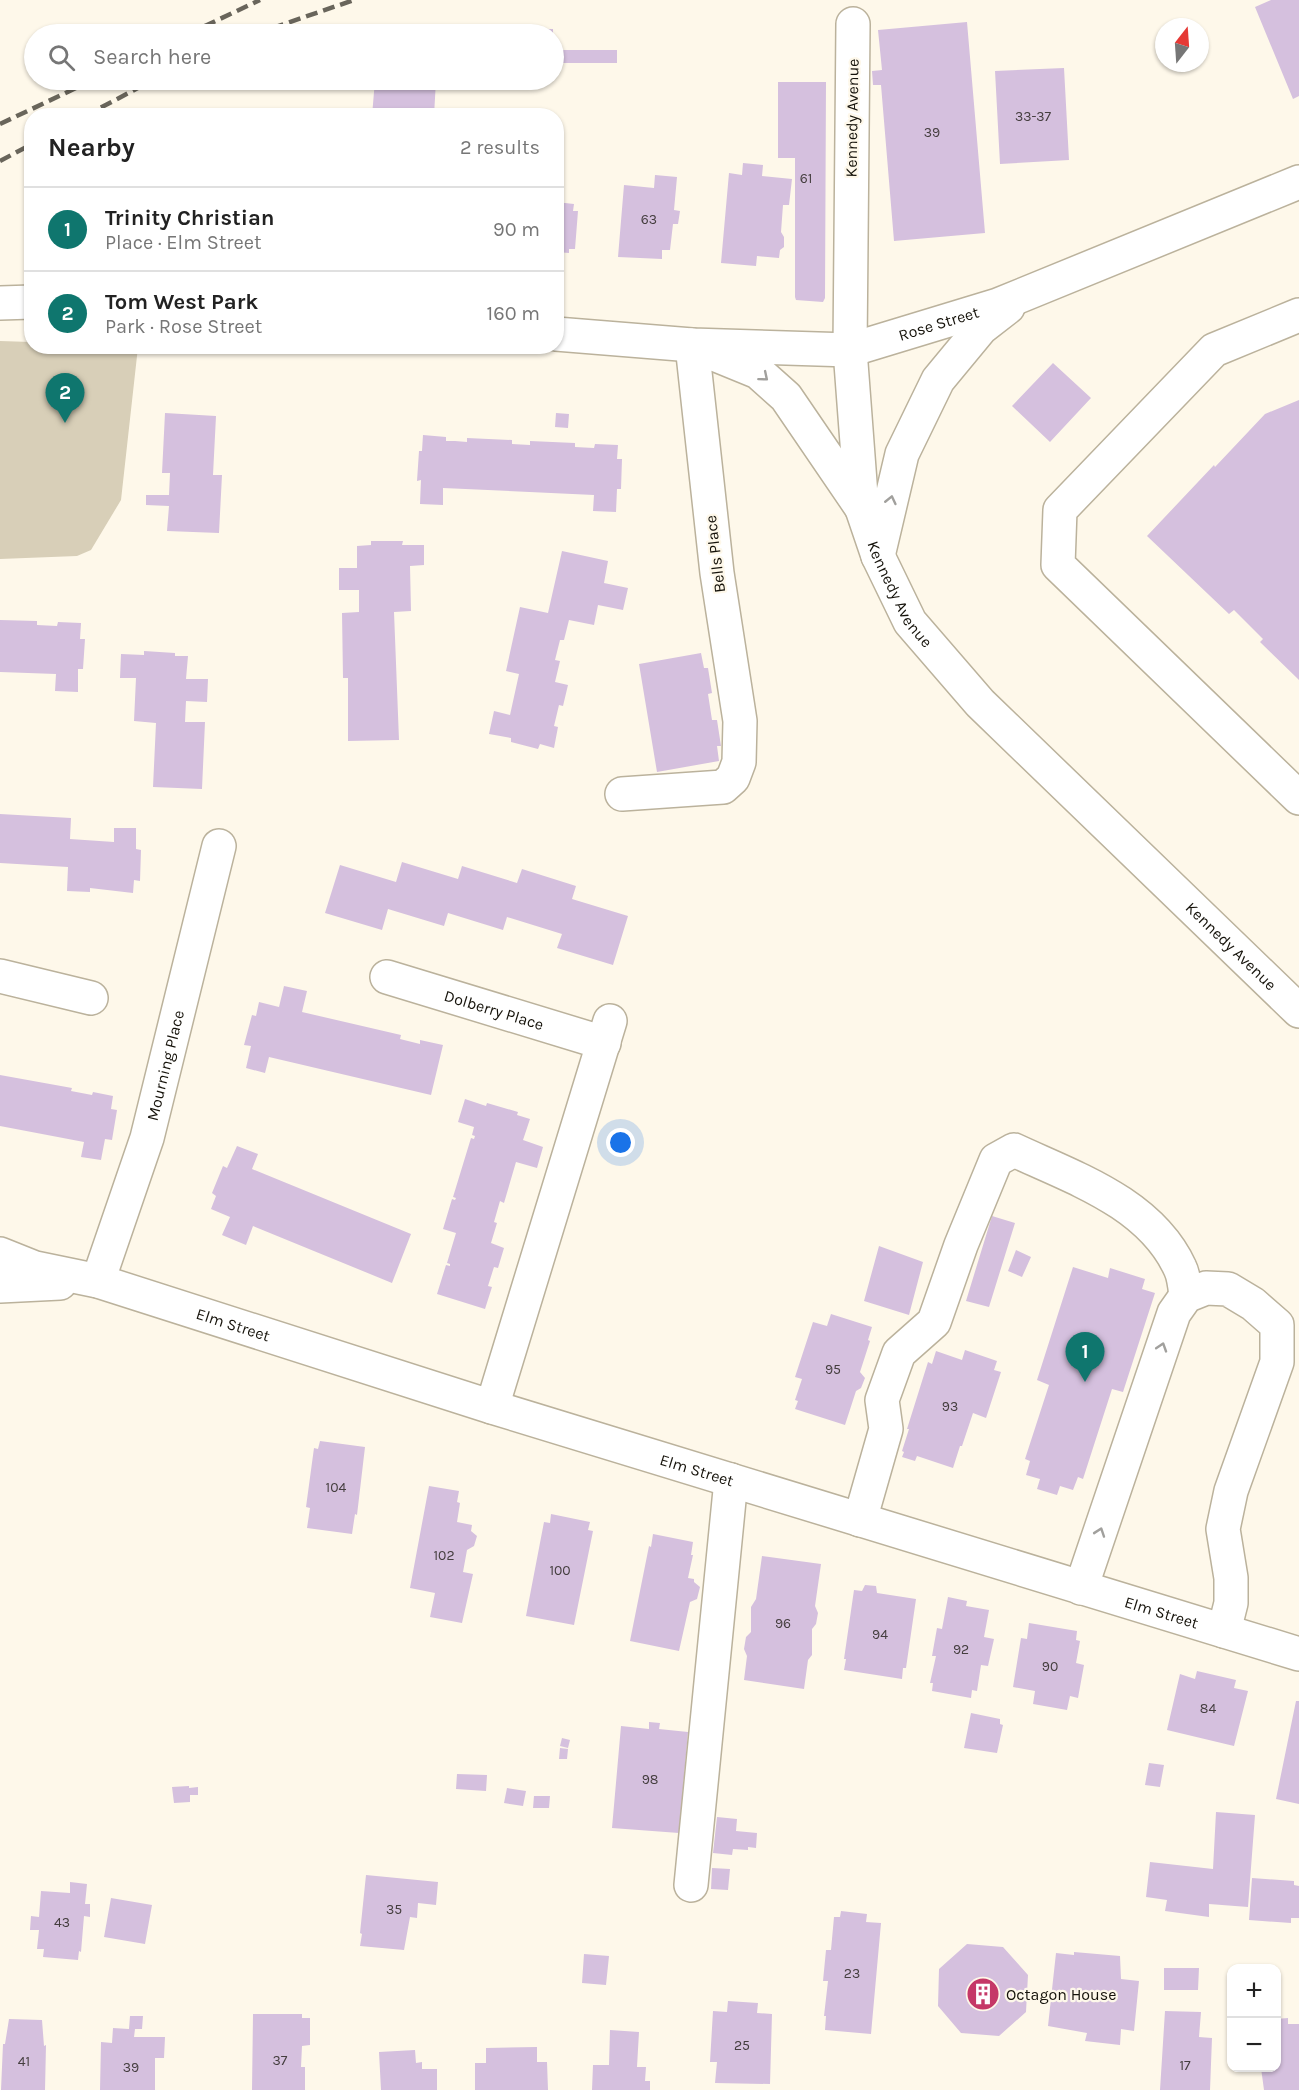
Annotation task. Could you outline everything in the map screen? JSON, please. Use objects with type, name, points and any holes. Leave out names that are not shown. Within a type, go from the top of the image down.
[{"type":"street","name":"Kennedy Avenue","points":[[853,24],[850,350],[862,509],[878,556],[910,622],[980,703],[1299,1011]]},
{"type":"street","name":"Rose Street","points":[[564,334],[692,345],[850,350],[998,305],[1299,182]]},
{"type":"street","points":[[878,556],[902,454],[938,380],[981,328],[1022,295]]},
{"type":"street","points":[[0,303],[24,302]]},
{"type":"street","points":[[1299,315],[1214,350],[1060,510],[1058,565],[1299,798]]},
{"type":"street","points":[[692,345],[758,372],[786,397],[862,509]]},
{"type":"street","name":"Bells Place","points":[[622,794],[723,787],[733,778],[739,762],[740,721],[717,573],[692,345]]},
{"type":"street","name":"Mourning Place","points":[[98,1281],[147,1138],[219,846]]},
{"type":"street","points":[[0,976],[91,998]]},
{"type":"street","name":"Dolberry Place","points":[[387,977],[607,1032],[492,1407]]},
{"type":"street","points":[[860,1520],[886,1429],[882,1400],[899,1353],[934,1322],[961,1245],[996,1160],[1014,1150],[1105,1193],[1142,1219],[1170,1249],[1182,1271],[1186,1296]]},
{"type":"street","name":"Elm Street","points":[[0,1254],[35,1268],[98,1281],[492,1407],[1299,1654]]},
{"type":"street","name":"Elm Street","points":[[0,1286],[98,1281]]},
{"type":"street","points":[[1081,1588],[1174,1313],[1186,1296],[1206,1288],[1228,1289],[1253,1304],[1277,1325],[1278,1362],[1231,1491],[1223,1529],[1231,1578],[1231,1603],[1224,1631]]},
{"type":"street","points":[[691,1885],[731,1480]]},
{"type":"shaded area","points":[[0,341],[24,342],[24,354],[137,354],[121,500],[91,550],[77,556],[0,559]]},
{"type":"building","points":[[1271,0],[1299,0],[1299,96],[1293,99],[1255,7]]},
{"type":"building","points":[[967,22],[985,233],[894,241],[881,85],[873,85],[872,71],[882,70],[878,30]]},
{"type":"building","points":[[564,50],[617,50],[617,63],[564,63]]},
{"type":"building","points":[[1064,68],[1069,160],[1000,164],[995,71]]},
{"type":"building","points":[[778,82],[826,82],[825,298],[823,302],[796,300],[795,297],[795,158],[778,158]]},
{"type":"building","points":[[374,90],[435,90],[434,108],[373,108]]},
{"type":"building","points":[[743,163],[763,165],[762,176],[792,179],[789,205],[783,205],[781,232],[784,237],[784,247],[780,250],[779,258],[757,256],[756,266],[721,263],[729,173],[742,175]]},
{"type":"building","points":[[655,175],[677,177],[674,210],[680,211],[678,224],[673,224],[670,250],[662,250],[662,259],[618,257],[624,185],[654,188]]},
{"type":"building","points":[[564,203],[574,204],[573,211],[578,211],[575,249],[569,249],[569,253],[564,253]]},
{"type":"building","points":[[1053,363],[1091,398],[1050,442],[1012,406]]},
{"type":"building","points":[[1299,400],[1299,680],[1260,642],[1263,639],[1234,610],[1229,614],[1147,536],[1265,414]]},
{"type":"building","points":[[165,413],[216,416],[213,475],[222,475],[219,533],[167,531],[169,506],[146,505],[146,495],[169,495],[170,473],[162,473]]},
{"type":"building","points":[[556,413],[569,414],[568,428],[555,427]]},
{"type":"building","points":[[423,435],[446,437],[446,441],[467,442],[467,438],[512,440],[512,444],[530,445],[530,441],[575,443],[575,447],[594,448],[595,444],[618,445],[617,459],[622,459],[621,489],[617,489],[616,512],[593,511],[594,495],[443,488],[443,505],[420,504],[421,480],[417,481],[419,451],[422,451]]},
{"type":"building","points":[[371,541],[403,541],[402,545],[424,545],[424,565],[410,566],[411,611],[394,612],[399,740],[348,741],[348,678],[343,678],[342,613],[359,612],[359,590],[339,590],[339,568],[357,568],[357,546],[371,545]]},
{"type":"building","points":[[562,551],[608,561],[604,583],[628,588],[623,610],[598,605],[594,625],[569,620],[564,640],[560,640],[555,660],[560,661],[555,682],[568,685],[563,706],[559,705],[554,726],[558,727],[554,748],[540,744],[538,749],[511,742],[511,738],[489,734],[494,711],[510,715],[519,674],[506,671],[520,607],[548,613]]},
{"type":"building","points":[[0,620],[37,621],[37,625],[57,626],[58,622],[81,623],[80,639],[85,639],[83,669],[78,669],[78,692],[55,691],[56,674],[0,672]]},
{"type":"building","points":[[144,651],[188,656],[186,679],[208,679],[207,702],[186,701],[185,722],[205,722],[202,789],[153,787],[156,723],[134,721],[136,678],[120,678],[121,654],[144,655]]},
{"type":"building","points":[[701,653],[704,668],[708,668],[712,693],[708,694],[712,720],[717,720],[721,746],[717,746],[719,761],[657,772],[639,664]]},
{"type":"building","points":[[0,814],[71,818],[70,839],[114,842],[114,828],[136,828],[136,849],[141,850],[140,881],[134,880],[133,893],[90,888],[90,892],[67,891],[68,867],[0,863]]},
{"type":"building","points":[[402,862],[458,879],[462,866],[517,883],[522,869],[576,886],[572,899],[628,916],[613,965],[557,948],[562,934],[507,917],[503,930],[448,913],[444,926],[388,909],[382,930],[325,913],[340,865],[396,882]]},
{"type":"building","points":[[284,986],[307,991],[302,1012],[401,1035],[400,1039],[420,1044],[420,1040],[443,1045],[431,1095],[269,1057],[265,1073],[246,1068],[251,1046],[244,1045],[252,1015],[256,1016],[259,1002],[279,1007]]},
{"type":"building","points":[[0,1075],[72,1088],[71,1091],[92,1095],[93,1092],[113,1096],[111,1109],[117,1110],[112,1140],[105,1139],[101,1160],[81,1157],[84,1142],[0,1126]]},
{"type":"building","points":[[465,1099],[518,1112],[517,1115],[530,1119],[523,1140],[543,1147],[537,1168],[516,1162],[504,1203],[500,1201],[491,1243],[504,1248],[498,1268],[494,1267],[488,1286],[492,1287],[485,1309],[437,1294],[446,1265],[450,1266],[447,1263],[456,1233],[443,1229],[452,1199],[456,1198],[453,1197],[471,1138],[474,1139],[475,1136],[472,1135],[474,1127],[458,1122]]},
{"type":"building","points":[[237,1146],[258,1154],[252,1169],[411,1234],[392,1283],[253,1226],[246,1245],[222,1235],[230,1217],[211,1209],[216,1196],[212,1193],[223,1166],[227,1168]]},
{"type":"building","points":[[992,1216],[1015,1223],[989,1307],[966,1301]]},
{"type":"building","points":[[879,1246],[923,1262],[909,1315],[864,1301]]},
{"type":"building","points":[[1016,1250],[1031,1257],[1022,1277],[1008,1271]]},
{"type":"building","points":[[1073,1267],[1108,1278],[1110,1268],[1145,1279],[1142,1289],[1155,1293],[1123,1392],[1112,1389],[1083,1479],[1078,1477],[1073,1490],[1060,1486],[1057,1495],[1037,1489],[1040,1479],[1026,1475],[1030,1461],[1025,1459],[1049,1385],[1037,1380]]},
{"type":"building","points":[[831,1314],[872,1327],[860,1372],[865,1378],[861,1388],[856,1391],[845,1425],[795,1409],[798,1401],[795,1400],[802,1379],[795,1377],[813,1322],[827,1326]]},
{"type":"building","points":[[965,1350],[997,1361],[994,1370],[1001,1372],[986,1418],[973,1413],[953,1468],[917,1456],[915,1461],[902,1457],[909,1429],[907,1429],[928,1362],[932,1364],[936,1351],[962,1360]]},
{"type":"building","points":[[320,1441],[365,1447],[357,1515],[355,1514],[352,1534],[307,1528],[310,1508],[306,1507],[314,1448],[318,1449]]},
{"type":"building","points":[[429,1486],[459,1491],[457,1522],[472,1525],[471,1531],[477,1536],[474,1546],[467,1550],[463,1572],[473,1574],[462,1623],[430,1617],[435,1593],[410,1588]]},
{"type":"building","points":[[551,1514],[590,1522],[588,1530],[593,1531],[574,1625],[526,1616],[544,1522],[550,1523]]},
{"type":"building","points":[[653,1534],[693,1542],[688,1578],[694,1579],[700,1587],[697,1599],[690,1602],[679,1651],[630,1641]]},
{"type":"building","points":[[762,1556],[821,1564],[815,1606],[818,1613],[816,1624],[812,1629],[812,1655],[808,1660],[804,1689],[744,1680],[747,1656],[744,1649],[746,1637],[751,1632],[751,1607],[756,1599]]},
{"type":"building","points":[[865,1585],[876,1586],[877,1593],[916,1599],[906,1668],[903,1668],[902,1679],[844,1670],[854,1590],[862,1591]]},
{"type":"building","points":[[948,1597],[967,1601],[966,1606],[989,1610],[984,1637],[994,1639],[988,1666],[981,1665],[977,1691],[972,1690],[971,1698],[932,1691],[933,1683],[930,1683],[936,1656],[932,1656],[937,1628],[942,1629]]},
{"type":"building","points":[[1029,1623],[1077,1631],[1076,1640],[1080,1641],[1076,1663],[1084,1665],[1078,1698],[1070,1696],[1067,1710],[1033,1704],[1035,1691],[1013,1687],[1021,1638],[1027,1639]]},
{"type":"building","points":[[1197,1671],[1236,1680],[1234,1688],[1248,1691],[1234,1746],[1167,1730],[1180,1674],[1195,1679]]},
{"type":"building","points":[[1296,1701],[1299,1701],[1299,1804],[1276,1799]]},
{"type":"building","points":[[971,1713],[1000,1719],[1000,1724],[1003,1725],[997,1753],[964,1748]]},
{"type":"building","points":[[649,1722],[660,1723],[659,1729],[688,1732],[679,1833],[612,1828],[621,1726],[649,1729]]},
{"type":"building","points":[[562,1738],[570,1740],[568,1748],[560,1746]]},
{"type":"building","points":[[560,1748],[568,1749],[567,1759],[559,1759]]},
{"type":"building","points":[[1149,1763],[1164,1765],[1160,1787],[1145,1785]]},
{"type":"building","points":[[457,1774],[487,1775],[486,1791],[456,1789]]},
{"type":"building","points":[[189,1786],[189,1788],[198,1787],[198,1795],[190,1795],[190,1802],[174,1803],[172,1787]]},
{"type":"building","points":[[507,1788],[526,1791],[523,1806],[504,1803]]},
{"type":"building","points":[[534,1796],[550,1796],[549,1808],[533,1808]]},
{"type":"building","points":[[1216,1812],[1255,1815],[1248,1907],[1209,1904],[1209,1917],[1165,1911],[1167,1900],[1146,1897],[1150,1862],[1213,1869]]},
{"type":"building","points":[[717,1817],[737,1819],[736,1831],[757,1833],[756,1848],[733,1849],[732,1855],[713,1853]]},
{"type":"building","points":[[712,1868],[730,1869],[728,1890],[711,1889]]},
{"type":"building","points":[[366,1875],[438,1882],[436,1905],[418,1903],[417,1918],[410,1917],[404,1950],[360,1946]]},
{"type":"building","points":[[1252,1878],[1294,1881],[1294,1885],[1299,1886],[1299,1918],[1291,1918],[1291,1923],[1249,1920]]},
{"type":"building","points":[[70,1882],[87,1884],[85,1904],[90,1904],[90,1917],[84,1916],[81,1952],[79,1951],[78,1960],[43,1957],[44,1949],[37,1949],[39,1930],[30,1930],[31,1916],[39,1917],[41,1891],[70,1893]]},
{"type":"building","points":[[111,1898],[152,1905],[145,1944],[104,1937]]},
{"type":"building","points":[[841,1911],[867,1914],[866,1922],[881,1923],[871,2034],[825,2030],[826,2016],[824,2016],[828,1981],[823,1981],[826,1950],[831,1950],[834,1917],[840,1917]]},
{"type":"building","name":"Octagon House","points":[[967,1944],[1003,1947],[1028,1975],[1026,2012],[999,2036],[961,2033],[938,2006],[939,1969]]},
{"type":"building","points":[[1074,1952],[1120,1956],[1121,1979],[1139,1981],[1134,2031],[1121,2029],[1120,2045],[1085,2041],[1087,2033],[1048,2026],[1056,1953],[1074,1955]]},
{"type":"building","points":[[584,1954],[609,1956],[606,1985],[582,1983]]},
{"type":"building","points":[[1164,1968],[1199,1968],[1198,1990],[1164,1990]]},
{"type":"building","points":[[728,2001],[758,2003],[757,2013],[772,2014],[770,2084],[715,2083],[717,2062],[710,2062],[713,2011],[727,2012]]},
{"type":"building","points":[[1165,2011],[1201,2012],[1199,2037],[1212,2038],[1210,2090],[1160,2090]]},
{"type":"building","points":[[253,2014],[302,2014],[302,2018],[310,2018],[310,2045],[302,2046],[301,2067],[305,2067],[305,2090],[252,2090]]},
{"type":"building","points":[[130,2016],[143,2016],[142,2029],[135,2029],[134,2037],[165,2037],[164,2058],[155,2058],[155,2090],[100,2090],[101,2042],[112,2043],[113,2028],[129,2029]]},
{"type":"building","points":[[1288,2018],[1288,2024],[1299,2024],[1299,2090],[1264,2090],[1262,2072],[1281,2072],[1281,2019]]},
{"type":"building","points":[[9,2019],[42,2020],[44,2046],[46,2045],[45,2090],[1,2090],[3,2044],[5,2044]]},
{"type":"building","points":[[610,2030],[639,2032],[637,2067],[646,2067],[645,2081],[650,2081],[650,2090],[592,2090],[593,2065],[609,2065]]},
{"type":"building","points":[[537,2047],[537,2062],[547,2062],[548,2090],[475,2090],[475,2063],[486,2063],[486,2048]]},
{"type":"building","points":[[415,2050],[416,2063],[422,2062],[422,2069],[437,2069],[437,2090],[381,2090],[379,2052]]},
{"type":"railway","points":[[209,24],[260,0]]},
{"type":"railway","points":[[284,24],[354,0]]},
{"type":"railway","points":[[34,108],[72,90]]},
{"type":"railway","points":[[100,108],[134,90]]},
{"type":"railway","points":[[0,124],[24,113]]},
{"type":"railway","points":[[0,161],[24,148]]},
{"type":"place","name":"Tom West Park","points":[[65,423]]},
{"type":"place","name":"Trinity Christian","points":[[1085,1382]]},
{"type":"place","name":"Octagon House","points":[[983,1994]]}]
